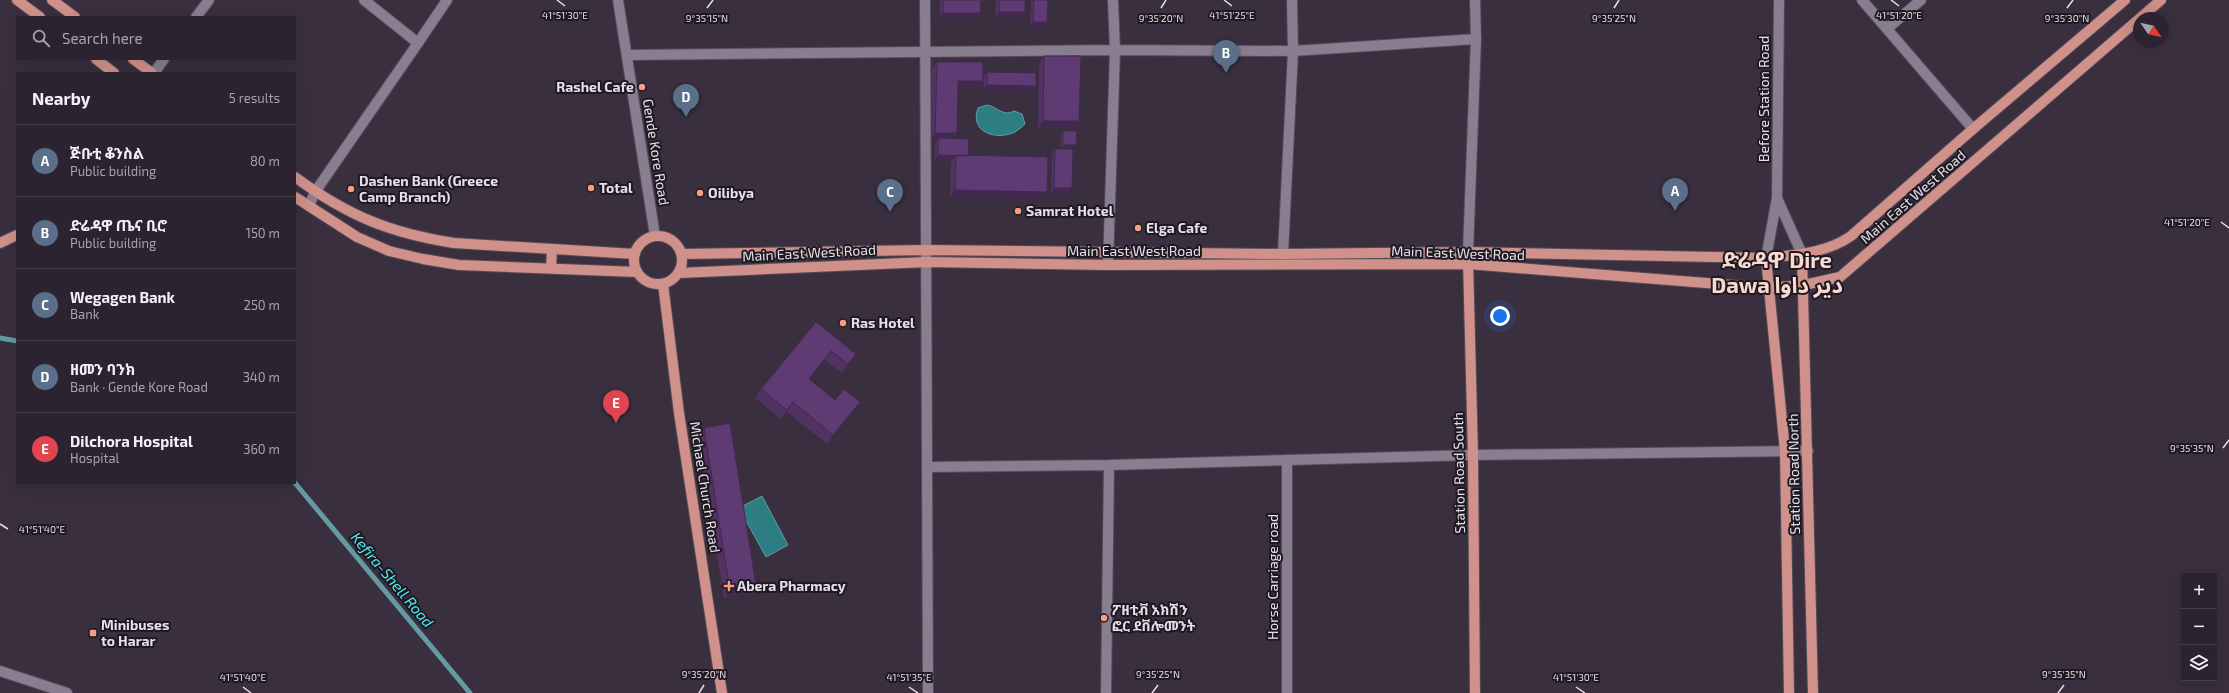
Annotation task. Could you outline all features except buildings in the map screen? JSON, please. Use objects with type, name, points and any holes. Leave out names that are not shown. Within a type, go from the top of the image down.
[{"type":"main road","points":[[17,0],[39,16]]},
{"type":"main road","points":[[52,0],[74,16]]},
{"type":"main road","name":"Main East West Road","points":[[682,254],[926,250],[1283,254],[1468,252],[1766,258],[1802,254],[1840,244],[1973,128],[2125,0]]},
{"type":"main road","name":"Main East West Road","points":[[2148,12],[2161,0]]},
{"type":"main road","name":"Main East West Road","points":[[679,273],[927,262],[1108,265],[1468,264],[1769,288],[1804,285],[1840,277],[2133,25]]},
{"type":"main road","points":[[97,60],[113,72]]},
{"type":"main road","points":[[134,60],[152,72]]},
{"type":"main road","points":[[296,178],[315,192],[371,223],[426,238],[454,243],[635,254]]},
{"type":"main road","points":[[296,198],[341,228],[389,251],[459,265],[636,272],[648,282],[663,284],[669,282],[679,273],[682,254],[675,242],[669,238],[655,236],[642,242],[635,254],[634,260],[636,272]]},
{"type":"main road","points":[[0,243],[16,235]]},
{"type":"main road","points":[[551,268],[552,249]]},
{"type":"main road","name":"Station Road South","points":[[1468,252],[1473,454],[1475,693]]},
{"type":"main road","name":"Station Road North","points":[[1802,254],[1804,285],[1813,693]]},
{"type":"main road","name":"Station Road North","points":[[1766,258],[1785,451],[1789,693]]},
{"type":"main road","name":"Michael Church Road","points":[[663,284],[679,413],[722,693]]},
{"type":"street","points":[[197,16],[209,0]]},
{"type":"street","points":[[364,0],[418,43]]},
{"type":"street","points":[[309,206],[315,192],[447,0]]},
{"type":"street","name":"Gende Kore Road","points":[[618,0],[655,236]]},
{"type":"street","points":[[924,0],[927,262],[928,693]]},
{"type":"street","points":[[1108,265],[1114,50],[1113,0]]},
{"type":"street","points":[[1283,254],[1293,51],[1292,0]]},
{"type":"street","points":[[1468,252],[1476,39],[1475,0]]},
{"type":"street","name":"Before Station Road","points":[[1766,258],[1777,198],[1779,0]]},
{"type":"street","points":[[1862,0],[1888,28],[1973,128]]},
{"type":"street","points":[[1888,28],[1921,0]]},
{"type":"street","points":[[626,55],[1114,50],[1293,51],[1476,39]]},
{"type":"street","points":[[154,72],[163,60]]},
{"type":"street","name":"Before Station Road","points":[[1777,198],[1802,254]]},
{"type":"street","points":[[927,467],[1109,465],[1473,454],[1808,451]]},
{"type":"street","name":"Horse Carriage road","points":[[1287,693],[1288,460]]},
{"type":"street","points":[[1106,693],[1109,465]]},
{"type":"street","points":[[0,671],[66,693]]},
{"type":"shaded area","points":[[987,105],[1007,113],[1014,111],[1022,114],[1025,124],[1015,132],[1008,135],[993,135],[986,132],[981,129],[977,123],[976,116],[978,108]]},
{"type":"shaded area","points":[[762,496],[788,545],[766,557],[739,508]]},
{"type":"waterway","name":"Kefira-Shell Road","points":[[0,338],[16,341]]},
{"type":"waterway","name":"Kefira-Shell Road","points":[[296,484],[470,693]]},
{"type":"place","name":"ድሬዳዋ ጤና ቢሮ","points":[[1226,73]]},
{"type":"place","name":"Rashel Cafe","points":[[642,87]]},
{"type":"place","name":"ዘመን ባንክ","points":[[686,117]]},
{"type":"place","name":"Total","points":[[591,188]]},
{"type":"place","name":"Dashen Bank (Greece Camp Branch)","points":[[351,189]]},
{"type":"place","name":"Oilibya","points":[[700,193]]},
{"type":"place","name":"Samrat Hotel","points":[[1018,211]]},
{"type":"place","name":"ጅቡቲ ቆንስል","points":[[1675,211]]},
{"type":"place","name":"Wegagen Bank","points":[[890,212]]},
{"type":"place","name":"Elga Cafe","points":[[1138,228]]},
{"type":"place","name":"Ras Hotel","points":[[843,323]]},
{"type":"place","name":"Dilchora Hospital","points":[[616,423]]},
{"type":"place","name":"Abera Pharmacy","points":[[729,586]]},
{"type":"place","name":"ፖዘቲቭ አክሽን ፎር ደቨሎመንት","points":[[1104,618]]},
{"type":"place","name":"Minibuses to Harar","points":[[93,633]]},
{"type":"district","name":"ድሬዳዋ Dire Dawa دير داوا","points":[[1777,272]]}]
